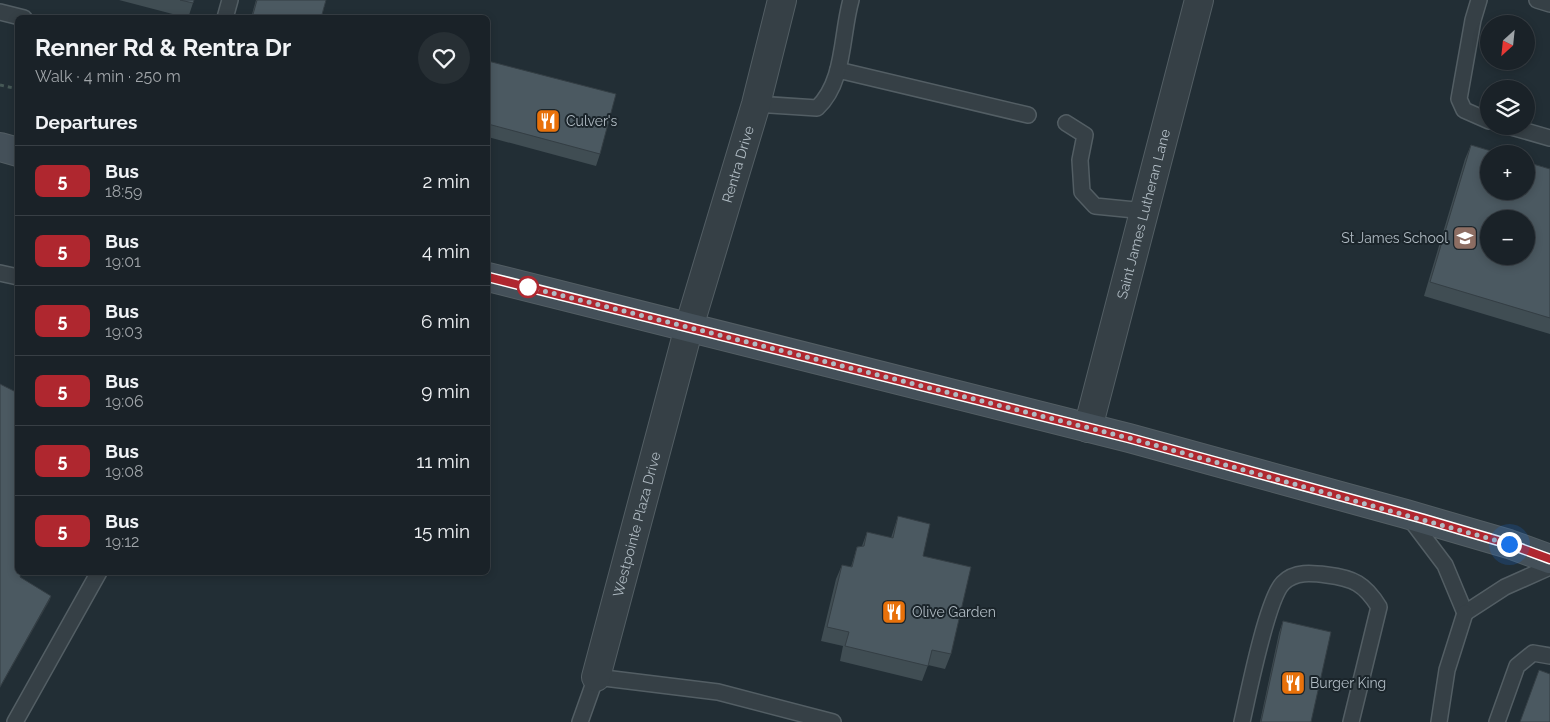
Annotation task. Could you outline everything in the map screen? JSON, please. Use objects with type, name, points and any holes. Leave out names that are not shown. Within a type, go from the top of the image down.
[{"type":"main road","points":[[0,147],[15,151]]},
{"type":"main road","points":[[490,277],[690,327],[794,356],[1088,428],[1406,514],[1509,544],[1550,559]]},
{"type":"street","name":"Rentra Drive","points":[[690,327],[756,104],[782,0]]},
{"type":"street","name":"Saint James Lutheran Lane","points":[[1088,428],[1199,0]]},
{"type":"street","name":"Westpointe Plaza Drive","points":[[596,677],[690,327]]},
{"type":"lane","points":[[226,15],[230,0]]},
{"type":"lane","points":[[756,104],[817,108],[827,99],[838,70],[851,0]]},
{"type":"lane","points":[[1479,0],[1473,20],[1459,99],[1464,110],[1480,117]]},
{"type":"lane","points":[[1536,0],[1550,4]]},
{"type":"lane","points":[[0,12],[15,16]]},
{"type":"lane","points":[[838,70],[1028,115]]},
{"type":"lane","points":[[1066,124],[1085,135],[1080,160],[1082,192],[1095,206],[1145,211]]},
{"type":"lane","points":[[1535,134],[1550,138]]},
{"type":"lane","points":[[0,273],[15,276]]},
{"type":"lane","points":[[1406,514],[1445,565],[1465,614]]},
{"type":"lane","points":[[1439,722],[1447,670],[1465,614],[1505,587],[1550,566]]},
{"type":"lane","points":[[1242,722],[1270,608],[1283,582],[1306,572],[1344,577],[1369,590],[1379,607],[1351,722]]},
{"type":"lane","points":[[15,722],[97,575]]},
{"type":"lane","points":[[1497,722],[1516,666],[1533,653],[1550,656]]},
{"type":"lane","points":[[596,677],[718,692],[833,722]]},
{"type":"lane","name":"Westpointe Plaza Drive","points":[[580,722],[596,677]]},
{"type":"path","points":[[0,84],[15,88]]},
{"type":"building","points":[[180,0],[194,0],[193,3]]},
{"type":"building","points":[[257,0],[326,0],[322,15],[253,15]]},
{"type":"building","name":"Culver's","points":[[490,62],[616,94],[600,154],[490,125]]},
{"type":"building","name":"St James School","points":[[1471,145],[1480,148],[1480,200],[1535,200],[1535,165],[1550,169],[1550,318],[1430,282]]},
{"type":"building","points":[[0,384],[15,392],[15,575],[21,575],[20,577],[51,596],[0,687]]},
{"type":"building","name":"Olive Garden","points":[[898,516],[930,524],[923,556],[971,567],[951,654],[932,650],[928,666],[845,646],[849,632],[827,627],[842,565],[852,567],[857,547],[864,546],[867,532],[893,538]]},
{"type":"building","name":"Burger King","points":[[1283,621],[1331,632],[1311,722],[1261,722]]},
{"type":"building","points":[[1539,670],[1550,674],[1550,722],[1520,722]]},
{"type":"bus line","name":"5","points":[[490,277],[690,327],[794,356],[1129,438],[1424,519],[1509,544],[1550,559]]},
{"type":"place","name":"Culver's","points":[[548,121]]},
{"type":"place","name":"St James School","points":[[1465,238]]},
{"type":"place","name":"Olive Garden","points":[[894,612]]},
{"type":"place","name":"Burger King","points":[[1293,683]]},
{"type":"route","points":[[528,287],[690,327],[794,356],[1129,438],[1509,544]]}]
